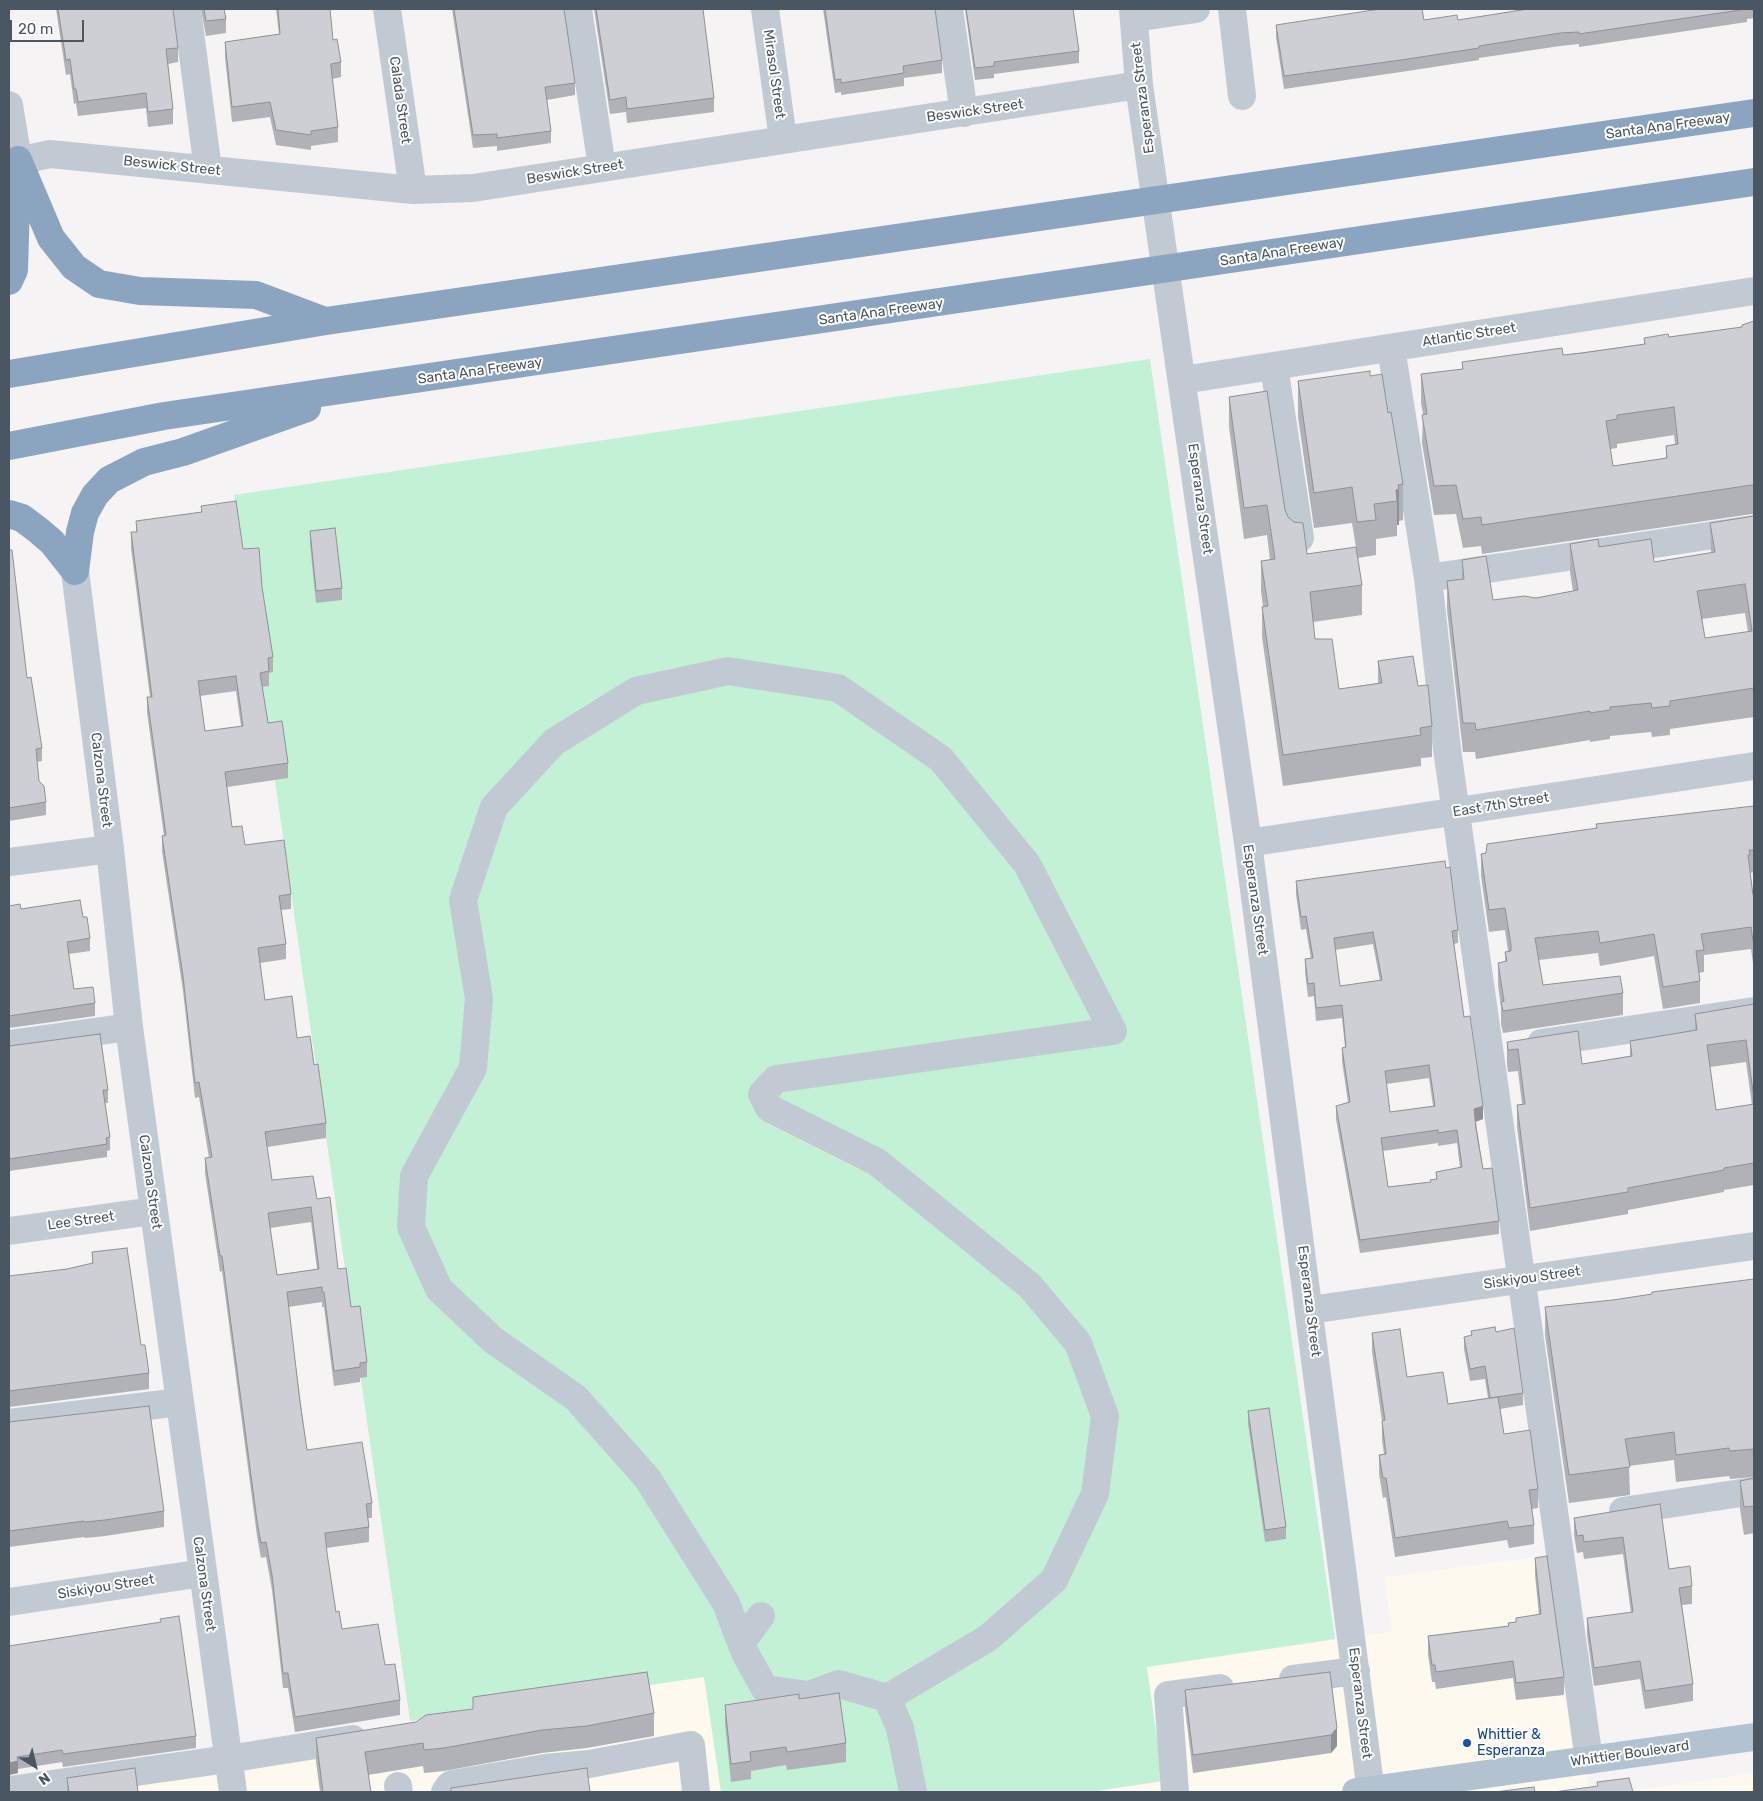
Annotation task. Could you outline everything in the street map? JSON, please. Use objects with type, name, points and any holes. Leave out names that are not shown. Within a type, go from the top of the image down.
[{"type":"highway","name":"Santa Ana Freeway","points":[[9,374],[326,321],[1754,113]]},
{"type":"highway","points":[[9,282],[14,270],[13,162]]},
{"type":"highway","points":[[13,162],[51,238],[74,267],[99,284],[140,291],[256,295],[326,321]]},
{"type":"highway","name":"Santa Ana Freeway","points":[[9,446],[164,416],[362,389],[1754,182]]},
{"type":"highway","points":[[75,571],[80,532],[85,513],[95,495],[109,480],[144,462],[183,452],[362,389]]},
{"type":"highway","points":[[9,514],[22,518],[38,530],[75,571]]},
{"type":"main road","name":"Whittier Boulevard","points":[[1366,1792],[1754,1737]]},
{"type":"street","points":[[187,9],[208,170]]},
{"type":"street","name":"Calada Street","points":[[387,9],[413,190]]},
{"type":"street","points":[[578,9],[602,167]]},
{"type":"street","name":"Mirasol Street","points":[[765,9],[783,139]]},
{"type":"street","points":[[948,9],[964,113]]},
{"type":"street","points":[[1133,13],[1196,9]]},
{"type":"street","points":[[1232,9],[1242,96]]},
{"type":"street","name":"Esperanza Street","points":[[1133,13],[1139,85],[1183,380],[1248,844],[1310,1310],[1356,1671],[1366,1792]]},
{"type":"street","name":"Beswick Street","points":[[13,162],[50,154],[413,190],[473,188],[1139,85]]},
{"type":"street","points":[[9,105],[13,162]]},
{"type":"street","name":"Atlantic Street","points":[[1183,380],[1754,291]]},
{"type":"street","points":[[1391,348],[1428,578],[1447,749],[1589,1760]]},
{"type":"street","points":[[1274,366],[1300,538]]},
{"type":"street","points":[[1428,578],[1754,528]]},
{"type":"street","name":"Calzona Street","points":[[75,571],[110,849],[129,1026],[233,1792]]},
{"type":"street","points":[[728,671],[838,688],[941,759],[1027,864],[1113,1031],[776,1079],[762,1094],[769,1108],[877,1162],[1030,1286],[1078,1343],[1106,1416],[1095,1494],[1054,1580],[988,1638],[887,1698],[839,1684],[809,1694],[784,1693],[765,1689],[741,1643],[726,1603],[647,1478],[576,1398],[493,1340],[439,1289],[410,1227],[414,1176],[473,1068],[479,999],[463,900],[494,807],[554,742],[636,691],[728,671]]},
{"type":"street","name":"East 7th Street","points":[[1248,844],[1754,766]]},
{"type":"street","points":[[9,862],[110,849]]},
{"type":"street","points":[[1489,1051],[1754,1012]]},
{"type":"street","points":[[9,1044],[129,1026]]},
{"type":"street","name":"Lee Street","points":[[9,1231],[154,1211]]},
{"type":"street","name":"Siskiyou Street","points":[[1310,1310],[1754,1246]]},
{"type":"street","points":[[9,1423],[180,1402]]},
{"type":"street","points":[[1555,1522],[1754,1491]]},
{"type":"street","name":"Siskiyou Street","points":[[9,1602],[203,1572]]},
{"type":"street","points":[[741,1643],[761,1616]]},
{"type":"street","points":[[1175,1792],[1168,1695],[1356,1671]]},
{"type":"street","points":[[887,1698],[900,1728],[913,1792]]},
{"type":"street","points":[[9,1790],[228,1759],[375,1735]]},
{"type":"street","points":[[444,1792],[452,1784],[545,1768],[589,1764],[691,1745],[696,1792]]},
{"type":"shaded area","points":[[1551,1555],[1590,1792],[1090,1792],[1163,1781],[1146,1667],[1391,1632],[1385,1577]]},
{"type":"shaded area","points":[[704,1677],[721,1792],[21,1792],[423,1736],[420,1719]]},
{"type":"shaded area","points":[[1754,1773],[1754,1792],[1624,1792]]},
{"type":"green space","points":[[1150,359],[1335,1639],[1147,1667],[1163,1781],[1090,1792],[721,1792],[704,1677],[410,1721],[234,495]]},
{"type":"building","points":[[58,9],[173,9],[178,48],[166,49],[173,109],[148,112],[146,93],[78,102],[76,89],[74,89],[70,59],[66,60]]},
{"type":"building","points":[[204,9],[224,9],[226,19],[206,21]]},
{"type":"building","points":[[278,9],[330,9],[333,40],[337,39],[341,62],[331,64],[338,127],[311,131],[311,135],[276,130],[270,102],[232,107],[225,42],[280,34]]},
{"type":"building","points":[[454,9],[564,9],[575,83],[545,87],[551,131],[497,138],[497,134],[473,135]]},
{"type":"building","points":[[596,9],[703,9],[714,98],[627,109],[626,97],[610,100]]},
{"type":"building","points":[[825,9],[935,9],[942,60],[903,66],[904,73],[841,83],[841,79],[835,80]]},
{"type":"building","points":[[966,9],[1073,9],[1079,51],[994,62],[994,66],[975,68]]},
{"type":"building","points":[[1380,9],[1422,9],[1424,20],[1457,15],[1458,20],[1528,9],[1747,9],[1579,34],[1579,32],[1560,33],[1479,46],[1479,48],[1284,76],[1276,25]]},
{"type":"building","points":[[1754,321],[1754,485],[1482,525],[1481,517],[1463,519],[1456,485],[1434,486],[1422,415],[1427,414],[1421,374],[1463,369],[1462,362],[1562,348],[1563,355],[1582,353],[1645,344],[1644,338],[1668,334],[1669,337],[1742,327],[1742,325]],"holes":[[[1674,407],[1678,444],[1666,446],[1667,458],[1613,466],[1606,421],[1617,419],[1617,415]]]},
{"type":"building","points":[[1370,371],[1370,376],[1382,374],[1388,413],[1391,412],[1403,484],[1398,485],[1399,489],[1396,490],[1397,501],[1374,504],[1376,520],[1357,522],[1352,487],[1314,493],[1298,381]]},
{"type":"building","points":[[1267,391],[1285,510],[1288,517],[1294,522],[1303,523],[1307,554],[1356,547],[1362,585],[1310,592],[1315,639],[1332,639],[1339,689],[1382,683],[1378,661],[1413,656],[1418,686],[1428,685],[1432,726],[1420,728],[1421,735],[1283,755],[1262,607],[1268,606],[1261,561],[1275,559],[1267,505],[1244,508],[1229,397]]},
{"type":"building","points":[[236,501],[243,549],[259,548],[262,587],[273,657],[268,658],[269,671],[260,673],[268,723],[282,721],[288,763],[225,772],[232,827],[242,826],[245,845],[284,840],[291,894],[279,896],[286,944],[258,948],[265,1000],[292,996],[297,1038],[310,1036],[314,1065],[318,1064],[326,1123],[265,1132],[272,1180],[313,1176],[317,1199],[330,1197],[338,1269],[346,1268],[351,1307],[360,1306],[367,1362],[360,1363],[360,1367],[334,1371],[322,1287],[287,1292],[307,1450],[362,1442],[372,1503],[366,1504],[369,1527],[325,1533],[327,1553],[336,1612],[339,1611],[342,1629],[378,1624],[385,1665],[395,1664],[400,1700],[295,1717],[288,1673],[283,1673],[272,1575],[266,1542],[261,1543],[257,1521],[222,1256],[220,1256],[205,1158],[212,1157],[199,1082],[195,1083],[183,976],[162,836],[166,835],[147,697],[152,697],[131,532],[137,532],[136,521],[202,512],[201,506]],"holes":[[[236,676],[243,726],[205,731],[198,681]],[[311,1207],[319,1269],[277,1275],[268,1213]]]},
{"type":"building","points":[[1754,516],[1754,688],[1670,701],[1670,706],[1652,708],[1651,703],[1610,707],[1610,710],[1590,713],[1590,711],[1476,730],[1475,723],[1463,723],[1447,581],[1464,579],[1462,560],[1486,556],[1493,600],[1524,596],[1536,598],[1578,590],[1570,544],[1598,539],[1599,547],[1651,539],[1654,562],[1715,552],[1710,523]],"holes":[[[1745,584],[1752,631],[1705,638],[1697,591]]]},
{"type":"building","points":[[335,528],[342,588],[316,591],[310,531]]},
{"type":"building","points":[[9,550],[12,550],[27,678],[31,677],[42,748],[36,749],[39,781],[44,786],[46,802],[9,808]]},
{"type":"building","points":[[1754,806],[1754,850],[1749,850],[1750,855],[1748,855],[1754,895],[1753,941],[1751,927],[1701,934],[1704,950],[1696,951],[1700,981],[1663,987],[1654,934],[1600,943],[1598,931],[1535,938],[1543,985],[1620,976],[1623,993],[1503,1011],[1501,1002],[1504,1001],[1498,963],[1507,961],[1505,952],[1511,951],[1511,945],[1505,908],[1489,910],[1481,854],[1486,853],[1487,844],[1597,828],[1596,824]]},
{"type":"building","points":[[1445,861],[1446,868],[1450,867],[1458,930],[1452,931],[1464,1017],[1470,1016],[1483,1106],[1474,1109],[1476,1129],[1483,1169],[1492,1168],[1499,1221],[1360,1240],[1336,1106],[1350,1102],[1342,1048],[1346,1047],[1342,1005],[1316,1008],[1314,983],[1308,984],[1305,959],[1313,958],[1306,916],[1301,917],[1296,881]],"holes":[[[1373,932],[1382,980],[1340,986],[1334,938]],[[1429,1065],[1435,1106],[1390,1112],[1385,1071]],[[1438,1130],[1438,1133],[1457,1130],[1462,1167],[1436,1172],[1437,1179],[1430,1180],[1431,1182],[1388,1187],[1381,1138]]]},
{"type":"building","points":[[80,900],[83,917],[87,917],[90,938],[67,942],[74,989],[93,987],[95,1003],[9,1016],[9,906],[20,904],[21,909]]},
{"type":"building","points":[[1754,1004],[1754,1099],[1746,1040],[1707,1045],[1716,1110],[1754,1104],[1754,1163],[1628,1188],[1628,1192],[1530,1208],[1517,1105],[1525,1104],[1518,1049],[1508,1050],[1507,1042],[1578,1031],[1582,1064],[1632,1056],[1630,1041],[1697,1030],[1695,1014]]},
{"type":"building","points":[[100,1034],[108,1090],[103,1090],[110,1137],[106,1138],[107,1144],[9,1159],[9,1046]]},
{"type":"building","points":[[127,1248],[141,1345],[145,1345],[149,1373],[9,1391],[9,1276],[67,1269],[93,1263],[92,1252]]},
{"type":"building","points":[[1754,1279],[1754,1449],[1730,1451],[1729,1448],[1676,1455],[1674,1432],[1625,1439],[1630,1467],[1569,1475],[1545,1307],[1613,1300],[1652,1294],[1652,1292]]},
{"type":"building","points":[[1495,1327],[1496,1332],[1514,1328],[1523,1393],[1490,1398],[1485,1366],[1470,1369],[1464,1337],[1472,1335],[1471,1331]]},
{"type":"building","points":[[1400,1329],[1407,1377],[1443,1372],[1448,1404],[1498,1397],[1504,1434],[1530,1430],[1538,1489],[1529,1490],[1534,1525],[1509,1528],[1507,1521],[1395,1538],[1386,1478],[1383,1478],[1379,1455],[1386,1454],[1382,1421],[1385,1420],[1372,1333]]},
{"type":"building","points":[[149,1406],[164,1511],[9,1531],[9,1422]]},
{"type":"building","points":[[1269,1408],[1286,1527],[1265,1530],[1248,1411]]},
{"type":"building","points":[[1754,1478],[1754,1506],[1744,1507],[1740,1481]]},
{"type":"building","points":[[1660,1504],[1669,1569],[1690,1566],[1692,1586],[1679,1588],[1693,1684],[1645,1691],[1640,1661],[1594,1668],[1587,1618],[1633,1612],[1623,1537],[1584,1542],[1583,1535],[1577,1536],[1574,1518]]},
{"type":"building","points":[[1547,1556],[1564,1677],[1516,1683],[1513,1661],[1436,1672],[1435,1665],[1432,1665],[1428,1636],[1509,1626],[1508,1623],[1516,1622],[1516,1618],[1541,1614],[1535,1558]]},
{"type":"building","points":[[179,1616],[196,1736],[63,1754],[62,1750],[17,1757],[18,1761],[9,1763],[9,1646],[161,1622],[160,1619]]},
{"type":"building","points":[[647,1672],[654,1713],[587,1726],[542,1730],[444,1748],[424,1750],[423,1743],[365,1752],[371,1792],[323,1792],[316,1738],[416,1722],[426,1715],[473,1709],[473,1697]]},
{"type":"building","points":[[1330,1672],[1337,1728],[1331,1735],[1193,1755],[1185,1690]]},
{"type":"building","points":[[839,1693],[846,1743],[787,1752],[786,1747],[750,1752],[751,1761],[731,1764],[725,1705],[799,1694],[799,1699]]},
{"type":"building","points":[[135,1768],[138,1792],[69,1792],[67,1778]]},
{"type":"building","points":[[587,1768],[590,1792],[451,1792],[451,1788]]},
{"type":"building","points":[[1629,1778],[1633,1792],[1554,1792],[1598,1786],[1597,1782]]},
{"type":"building","points":[[1534,1787],[1535,1792],[1495,1792]]},
{"type":"place","name":"Whittier & Esperanza","points":[[1467,1743]]}]
